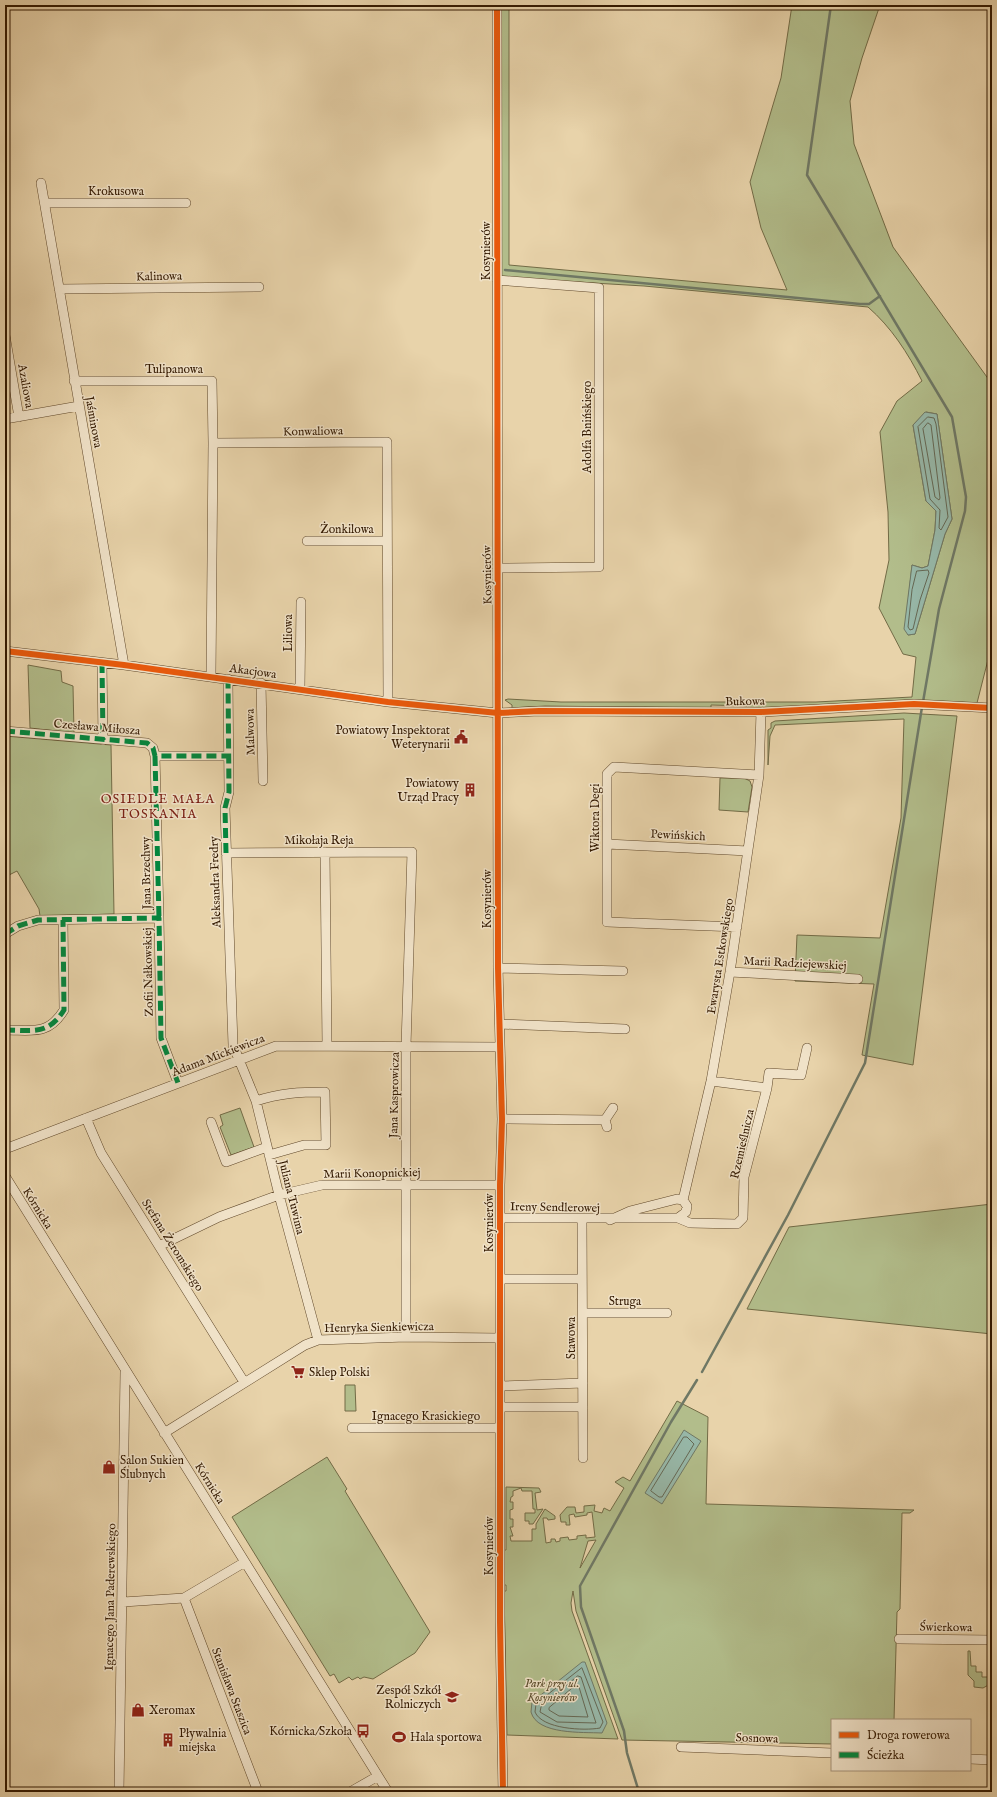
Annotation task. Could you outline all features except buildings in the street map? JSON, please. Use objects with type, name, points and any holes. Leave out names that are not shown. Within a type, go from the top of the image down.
[{"type":"street","name":"Kosynierów","points":[[497,5],[498,968],[502,1120],[500,1185],[500,1622],[503,1792]]},
{"type":"street","name":"Jaśminowa","points":[[41,183],[124,665]]},
{"type":"street","name":"Krokusowa","points":[[45,203],[186,203]]},
{"type":"street","name":"Adolfa Bnińskiego","points":[[497,280],[599,288],[598,567],[498,568]]},
{"type":"street","name":"Kalinowa","points":[[59,289],[259,287]]},
{"type":"street","name":"Azaliowa","points":[[5,335],[19,417]]},
{"type":"street","name":"Tulipanowa","points":[[74,381],[212,381],[213,443]]},
{"type":"street","points":[[5,419],[79,406]]},
{"type":"street","name":"Konwaliowa","points":[[213,443],[387,442],[388,702]]},
{"type":"street","points":[[211,677],[213,443]]},
{"type":"street","name":"Żonkilowa","points":[[307,541],[387,541]]},
{"type":"street","name":"Liliowa","points":[[300,689],[301,602]]},
{"type":"street","name":"Akacjowa","points":[[5,651],[261,683],[388,702],[498,713]]},
{"type":"street","points":[[102,663],[103,740]]},
{"type":"street","name":"Aleksandra Fredry","points":[[228,679],[229,792],[225,808],[226,852],[233,1045],[240,1060]]},
{"type":"street","name":"Malwowa","points":[[261,683],[264,781]]},
{"type":"street","name":"Bukowa","points":[[498,713],[539,711],[761,712],[914,704],[992,708]]},
{"type":"street","name":"Ewarysta Estkowskiego","points":[[683,1200],[712,1081],[730,972],[759,775],[761,712]]},
{"type":"street","name":"Czesława Miłosza","points":[[5,731],[147,743],[153,748],[156,756]]},
{"type":"street","points":[[156,756],[228,756]]},
{"type":"street","name":"Jana Brzechwy","points":[[156,756],[159,918]]},
{"type":"street","name":"Wiktora Degi","points":[[737,927],[607,922],[607,774],[614,767],[759,775]]},
{"type":"street","name":"Pewińskich","points":[[607,844],[748,851]]},
{"type":"street","name":"Mikołaja Reja","points":[[226,852],[412,852]]},
{"type":"street","points":[[326,852],[327,1046]]},
{"type":"street","name":"Jana Kasprowicza","points":[[406,1337],[406,1046],[412,852]]},
{"type":"street","name":"Zofii Nałkowskiej","points":[[5,934],[29,922],[159,918],[161,1038],[178,1083]]},
{"type":"street","points":[[5,1030],[38,1030],[49,1027],[58,1020],[64,1010],[63,920]]},
{"type":"street","points":[[498,968],[623,971]]},
{"type":"street","name":"Marii Radziejewskiej","points":[[730,972],[858,979]]},
{"type":"street","points":[[500,1024],[625,1029]]},
{"type":"street","name":"Adama Mickiewicza","points":[[5,1149],[276,1046],[500,1047]]},
{"type":"street","name":"Rzemieślnicza","points":[[678,1218],[690,1223],[737,1224],[743,1218],[744,1177],[767,1088],[769,1073],[801,1075],[807,1048]]},
{"type":"street","name":"Juliana Tuwima","points":[[240,1060],[256,1101],[279,1195],[318,1340]]},
{"type":"street","points":[[712,1081],[767,1088]]},
{"type":"street","points":[[211,1122],[226,1162],[268,1151],[304,1145],[326,1145],[325,1092],[276,1094],[256,1101]]},
{"type":"street","points":[[502,1120],[606,1123],[613,1108]]},
{"type":"street","name":"Stefana Żeromskiego","points":[[86,1118],[101,1153],[244,1382]]},
{"type":"street","name":"Kórnicka","points":[[5,1176],[8,1185],[388,1792]]},
{"type":"street","name":"Marii Konopnickiej","points":[[159,1246],[219,1217],[279,1195],[322,1185],[500,1185]]},
{"type":"street","name":"Ireny Sendlerowej","points":[[610,1220],[630,1211],[663,1201],[677,1199],[683,1200]]},
{"type":"street","points":[[678,1218],[686,1212],[686,1206],[683,1200]]},
{"type":"street","name":"Ireny Sendlerowej","points":[[500,1218],[610,1220],[678,1218]]},
{"type":"street","name":"Stawowa","points":[[582,1219],[583,1458]]},
{"type":"street","points":[[500,1279],[582,1279]]},
{"type":"street","name":"Struga","points":[[582,1313],[667,1313]]},
{"type":"street","name":"Henryka Sienkiewicza","points":[[164,1433],[305,1345],[318,1340],[406,1337],[500,1338]]},
{"type":"street","name":"Ignacego Jana Paderewskiego","points":[[119,1792],[125,1370]]},
{"type":"street","points":[[500,1386],[582,1383]]},
{"type":"street","points":[[125,1402],[139,1393]]},
{"type":"street","points":[[500,1407],[583,1407]]},
{"type":"street","name":"Ignacego Krasickiego","points":[[352,1428],[500,1428]]},
{"type":"street","points":[[122,1602],[184,1598],[245,1562]]},
{"type":"street","name":"Stanisława Staszica","points":[[184,1598],[258,1792]]},
{"type":"street","name":"Świerkowa","points":[[899,1639],[992,1640]]},
{"type":"street","name":"Sosnowa","points":[[681,1747],[831,1753]]},
{"type":"street","points":[[971,1759],[992,1760]]},
{"type":"street","points":[[350,1792],[378,1776]]},
{"type":"green space","points":[[500,5],[509,5],[509,265],[787,290],[761,228],[750,182],[781,78],[792,5],[880,5],[862,58],[850,101],[854,144],[893,247],[992,384],[992,644],[977,703],[912,700],[749,709],[749,706],[711,705],[711,708],[545,706],[512,708],[512,705],[505,700],[561,702],[816,702],[912,697],[916,657],[903,654],[879,608],[889,560],[888,512],[880,432],[897,401],[922,381],[911,360],[892,332],[868,307],[644,286],[508,278],[500,276]],"holes":[[[926,412],[937,414],[952,519],[945,534],[915,634],[908,635],[907,613],[912,565],[922,568],[928,566],[935,530],[936,511],[926,501],[913,425]]]},
{"type":"green space","points":[[28,665],[61,671],[62,682],[73,686],[74,733],[30,728]]},
{"type":"green space","points":[[904,713],[957,716],[913,1065],[862,1055],[874,984],[795,981],[797,935],[880,938],[901,818],[904,719],[775,725],[770,736],[768,765],[768,730],[771,728],[771,723],[775,721]]},
{"type":"green space","points":[[5,736],[111,745],[114,914],[40,916],[39,909],[17,871],[5,877]]},
{"type":"green space","points":[[720,778],[744,778],[750,781],[752,787],[748,812],[719,810]]},
{"type":"green space","points":[[240,1108],[254,1147],[231,1155],[220,1127],[223,1125],[220,1115]]},
{"type":"green space","points":[[992,1204],[992,1334],[747,1309],[789,1227]]},
{"type":"green space","points":[[345,1385],[355,1385],[356,1411],[345,1411]]},
{"type":"green space","name":"Park przy ul. Kosynierów","points":[[677,1401],[708,1417],[706,1504],[914,1510],[910,1513],[902,1513],[900,1609],[897,1612],[894,1719],[831,1719],[831,1744],[622,1740],[576,1611],[573,1591],[571,1603],[572,1611],[618,1739],[507,1735],[504,1591],[506,1591],[506,1585],[504,1585],[504,1550],[506,1550],[506,1487],[539,1488],[541,1492],[535,1493],[537,1510],[543,1509],[533,1524],[529,1524],[529,1521],[525,1521],[525,1513],[535,1513],[535,1509],[533,1509],[532,1491],[522,1491],[521,1488],[513,1491],[513,1496],[511,1497],[510,1502],[513,1502],[513,1509],[510,1510],[510,1519],[513,1519],[513,1527],[510,1527],[513,1536],[510,1536],[511,1541],[532,1541],[532,1529],[536,1529],[536,1524],[545,1509],[555,1516],[555,1519],[548,1520],[547,1518],[543,1518],[546,1543],[551,1542],[551,1539],[555,1539],[556,1542],[560,1541],[560,1538],[568,1537],[569,1540],[577,1539],[577,1536],[586,1535],[586,1538],[595,1537],[592,1512],[587,1513],[587,1515],[575,1517],[574,1514],[569,1515],[570,1525],[566,1525],[566,1522],[561,1522],[560,1515],[567,1507],[575,1507],[576,1513],[584,1512],[584,1506],[595,1505],[594,1511],[602,1513],[604,1508],[610,1511],[624,1488],[615,1482],[623,1477],[630,1481]],"holes":[[[596,1540],[580,1568],[588,1541]]]},
{"type":"green space","points":[[327,1457],[347,1489],[345,1491],[430,1632],[415,1653],[373,1679],[364,1677],[360,1679],[358,1677],[352,1680],[349,1677],[339,1683],[334,1674],[330,1676],[232,1517]]},
{"type":"green space","points":[[968,1651],[970,1651],[971,1666],[976,1666],[976,1672],[982,1672],[982,1677],[992,1677],[992,1683],[983,1688],[974,1687],[974,1681],[968,1675]]},
{"type":"water","points":[[925,412],[937,414],[952,519],[945,534],[915,634],[908,635],[904,629],[912,565],[922,568],[928,566],[935,530],[936,511],[926,501],[913,425]]},
{"type":"water","points":[[684,1430],[701,1441],[662,1504],[645,1493]]},
{"type":"water","points":[[582,1662],[585,1662],[607,1723],[602,1733],[562,1731],[542,1725],[535,1719],[531,1712],[532,1702]]},
{"type":"waterway","points":[[831,5],[807,175],[952,417],[966,497],[965,511],[939,609],[923,702]]},
{"type":"waterway","points":[[505,270],[860,304],[869,304],[880,296]]},
{"type":"waterway","points":[[702,1372],[788,1215],[865,1063],[922,707]]},
{"type":"waterway","points":[[639,1792],[627,1753],[624,1731],[581,1607],[580,1586],[671,1422],[697,1380]]},
{"type":"marked path","points":[[102,663],[103,740]]},
{"type":"marked path","points":[[226,853],[225,808],[229,792],[228,679]]},
{"type":"marked path","points":[[5,731],[147,743],[153,748],[155,756],[228,756]]},
{"type":"marked path","points":[[155,756],[159,918]]},
{"type":"marked path","points":[[5,934],[18,926],[38,920],[159,918],[161,1038],[178,1083]]},
{"type":"marked path","points":[[5,1030],[31,1031],[45,1028],[52,1024],[64,1010],[63,920]]},
{"type":"cycle path","points":[[497,5],[498,968],[502,1119],[500,1185],[500,1622],[503,1792]]},
{"type":"cycle path","points":[[5,651],[124,665],[388,702],[498,713],[539,711],[761,712],[914,704],[992,708]]},
{"type":"place","name":"Powiatowy Inspektorat Weterynarii","points":[[461,737]]},
{"type":"place","name":"Powiatowy Urząd Pracy","points":[[470,790]]},
{"type":"place","name":"Sklep Polski","points":[[298,1372]]},
{"type":"place","name":"Salon Sukien Ślubnych","points":[[109,1467]]},
{"type":"place","name":"Zespół Szkół Rolniczych","points":[[452,1697]]},
{"type":"place","name":"Xeromax","points":[[138,1710]]},
{"type":"place","name":"Kórnicka/Szkoła","points":[[363,1731]]},
{"type":"place","name":"Hala sportowa","points":[[399,1737]]},
{"type":"place","name":"Pływalnia miejska","points":[[168,1740]]},
{"type":"district","name":"OSIEDLE MAŁA TOSKANIA","points":[[158,806]]}]
